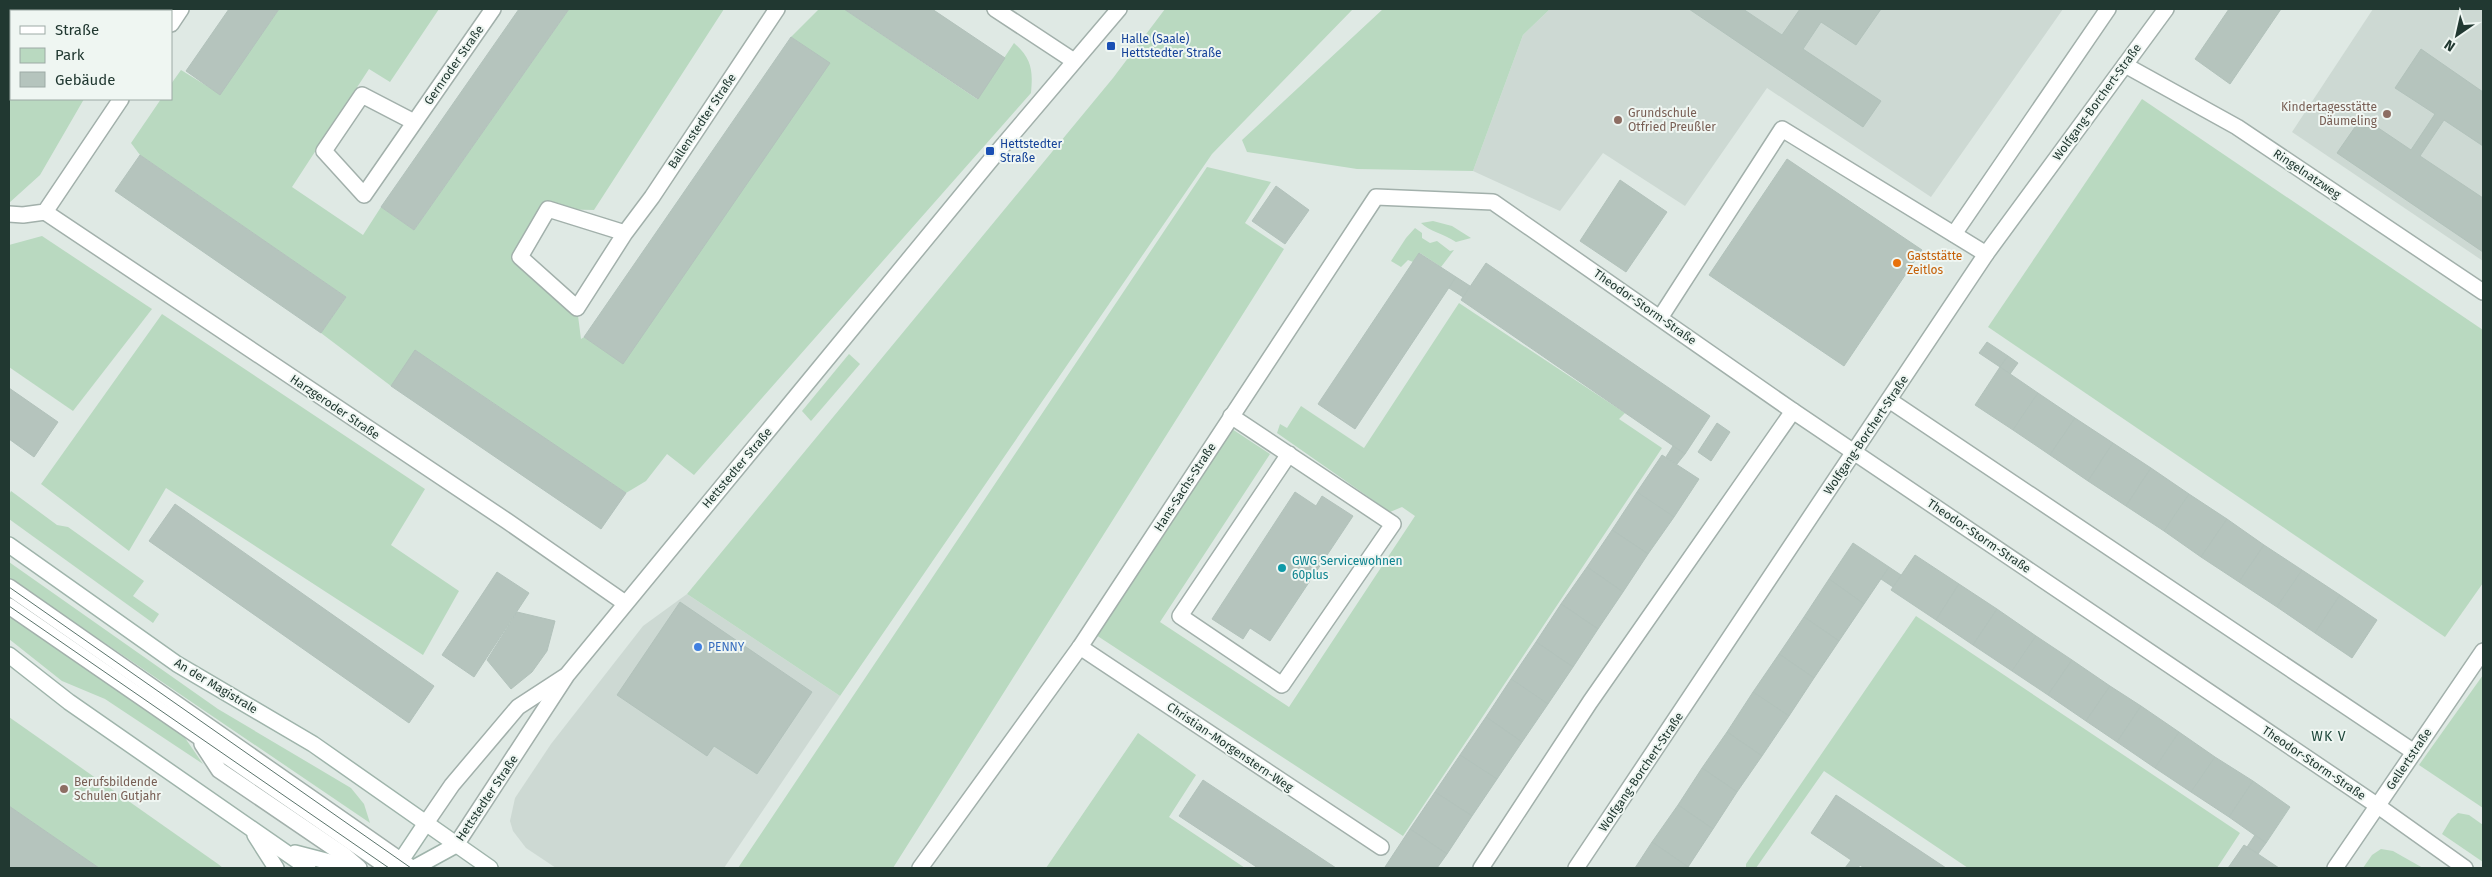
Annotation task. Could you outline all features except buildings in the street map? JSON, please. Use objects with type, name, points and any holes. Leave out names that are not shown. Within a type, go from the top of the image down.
[{"type":"street","points":[[172,22],[181,9]]},
{"type":"street","name":"Gernroder Straße","points":[[414,122],[362,95],[324,151],[364,195],[493,9]]},
{"type":"street","name":"Ballenstedter Straße","points":[[625,232],[548,208],[520,257],[577,308],[625,232],[652,197],[777,9]]},
{"type":"street","points":[[995,9],[1074,61]]},
{"type":"street","name":"Hettstedter Straße","points":[[456,845],[567,674],[1119,9]]},
{"type":"street","points":[[1954,234],[2108,9]]},
{"type":"street","name":"Wolfgang-Borchert-Straße","points":[[1576,868],[1986,254],[2166,9]]},
{"type":"street","name":"Ringelnatzweg","points":[[2125,65],[2237,127],[2483,292]]},
{"type":"street","points":[[9,214],[23,216],[44,212],[120,100]]},
{"type":"street","points":[[1660,318],[1782,129],[1986,254]]},
{"type":"street","name":"Hans-Sachs-Straße","points":[[920,868],[1080,647],[1376,198],[1493,202]]},
{"type":"street","name":"Theodor-Storm-Straße","points":[[1493,202],[1793,411],[2378,806],[2465,868]]},
{"type":"street","name":"Harzgeroder Straße","points":[[44,212],[507,521],[624,603]]},
{"type":"street","points":[[1889,400],[2414,752]]},
{"type":"street","points":[[1481,868],[1590,702],[1793,411]]},
{"type":"street","points":[[1231,416],[1289,454],[1393,524],[1282,686],[1180,616],[1289,454]]},
{"type":"street","name":"An der Magistrale","points":[[9,545],[177,664],[313,744],[490,868]]},
{"type":"street","points":[[9,587],[402,867]]},
{"type":"street","points":[[9,606],[198,736],[402,867]]},
{"type":"street","name":"Christian-Morgenstern-Weg","points":[[1080,647],[1381,847]]},
{"type":"street","name":"Gellertstraße","points":[[2335,868],[2483,651]]},
{"type":"street","points":[[9,655],[69,702],[308,868]]},
{"type":"street","name":"Hettstedter Straße","points":[[426,824],[452,785],[518,707],[567,674]]},
{"type":"street","points":[[198,736],[219,770],[344,855],[359,868]]},
{"type":"street","points":[[402,867],[426,824]]},
{"type":"street","points":[[252,829],[276,868]]},
{"type":"street","points":[[402,867],[456,845]]},
{"type":"street","points":[[440,868],[456,845]]},
{"type":"street","points":[[275,846],[310,858],[353,868]]},
{"type":"shaded area","name":"Grundschule Otfried Preußler","points":[[1550,9],[2063,9],[1931,197],[1767,88],[1685,206],[1603,153],[1560,211],[1473,171],[1523,35]]},
{"type":"shaded area","name":"Kindertagesstätte Däumeling","points":[[2373,9],[2483,9],[2483,261],[2292,132]]},
{"type":"shaded area","points":[[687,594],[840,696],[724,868],[556,868],[526,848],[513,831],[510,821],[515,798],[551,744],[643,626]]},
{"type":"green space","points":[[21,9],[143,9],[142,10]]},
{"type":"green space","points":[[279,9],[439,9],[390,82],[369,69],[292,187],[363,235],[381,207],[414,230],[569,9],[724,9],[594,210],[548,209],[523,260],[577,308],[581,339],[584,337],[623,363],[829,63],[791,37],[819,9],[844,9],[977,99],[1014,43],[1025,54],[1030,65],[1032,78],[1031,93],[694,475],[667,454],[646,481],[626,493],[416,351],[391,386],[321,333],[346,297],[140,155],[131,143],[160,100],[172,100],[172,83],[181,70],[220,94]]},
{"type":"green space","points":[[1165,9],[1353,9],[1212,154],[840,696],[687,594],[1113,78]]},
{"type":"green space","points":[[1383,9],[1550,9],[1523,35],[1473,171],[1357,169],[1247,152],[1242,140]]},
{"type":"green space","points":[[10,24],[10,100],[83,100],[40,175],[9,203]]},
{"type":"green space","points":[[2142,99],[2483,330],[2483,583],[2445,637],[1988,327]]},
{"type":"green space","points":[[1207,167],[1271,182],[1245,223],[1284,249],[893,868],[738,868]]},
{"type":"green space","points":[[1433,221],[1452,226],[1471,238],[1456,242],[1421,223]]},
{"type":"green space","points":[[1415,228],[1422,233],[1422,238],[1430,243],[1437,241],[1450,251],[1454,250],[1441,267],[1420,253],[1413,262],[1408,260],[1401,267],[1391,261]]},
{"type":"green space","points":[[42,236],[152,309],[73,411],[9,367],[9,245]]},
{"type":"green space","points":[[1459,303],[1625,413],[1619,419],[1662,448],[1403,836],[1096,635],[1232,429],[1270,454],[1160,622],[1289,707],[1415,516],[1402,507],[1390,512],[1277,433],[1280,424],[1287,428],[1301,406],[1364,448]]},
{"type":"green space","points":[[162,314],[425,489],[391,545],[459,591],[423,655],[166,488],[129,551],[41,484]]},
{"type":"green space","points":[[849,354],[860,364],[811,421],[802,411]]},
{"type":"green space","points":[[11,491],[57,525],[68,527],[144,581],[133,596],[159,614],[153,623],[9,519],[9,495]]},
{"type":"green space","points":[[9,562],[218,709],[351,788],[364,804],[370,823],[9,578]]},
{"type":"green space","points":[[9,615],[183,735],[203,764],[105,699],[62,681],[9,639]]},
{"type":"green space","points":[[1916,616],[2240,833],[2217,868],[1968,868],[1824,771],[1756,868],[1746,868],[1746,864]]},
{"type":"green space","points":[[2483,675],[2483,808],[2419,765]]},
{"type":"green space","name":"Berufsbildende Schulen Gutjahr","points":[[9,717],[223,868],[99,868],[9,806]]},
{"type":"green space","points":[[1138,733],[1196,775],[1169,817],[1245,868],[1046,868]]},
{"type":"green space","points":[[2458,813],[2469,815],[2483,825],[2483,862],[2442,834],[2451,819]]},
{"type":"green space","points":[[2381,849],[2393,851],[2423,868],[2363,868],[2372,855]]},
{"type":"tram line","points":[[9,587],[411,868]]},
{"type":"tram line","points":[[9,606],[389,868]]},
{"type":"place","name":"Halle (Saale) Hettstedter Straße","points":[[1111,46]]},
{"type":"place","name":"Kindertagesstätte Däumeling","points":[[2387,114]]},
{"type":"place","name":"Grundschule Otfried Preußler","points":[[1618,120]]},
{"type":"place","name":"Hettstedter Straße","points":[[990,151]]},
{"type":"place","name":"Gaststätte Zeitlos","points":[[1897,263]]},
{"type":"place","name":"GWG Servicewohnen 60plus","points":[[1282,568]]},
{"type":"place","name":"PENNY","points":[[698,647]]},
{"type":"place","name":"Berufsbildende Schulen Gutjahr","points":[[64,789]]},
{"type":"district","name":"WK V","points":[[2329,736]]}]
